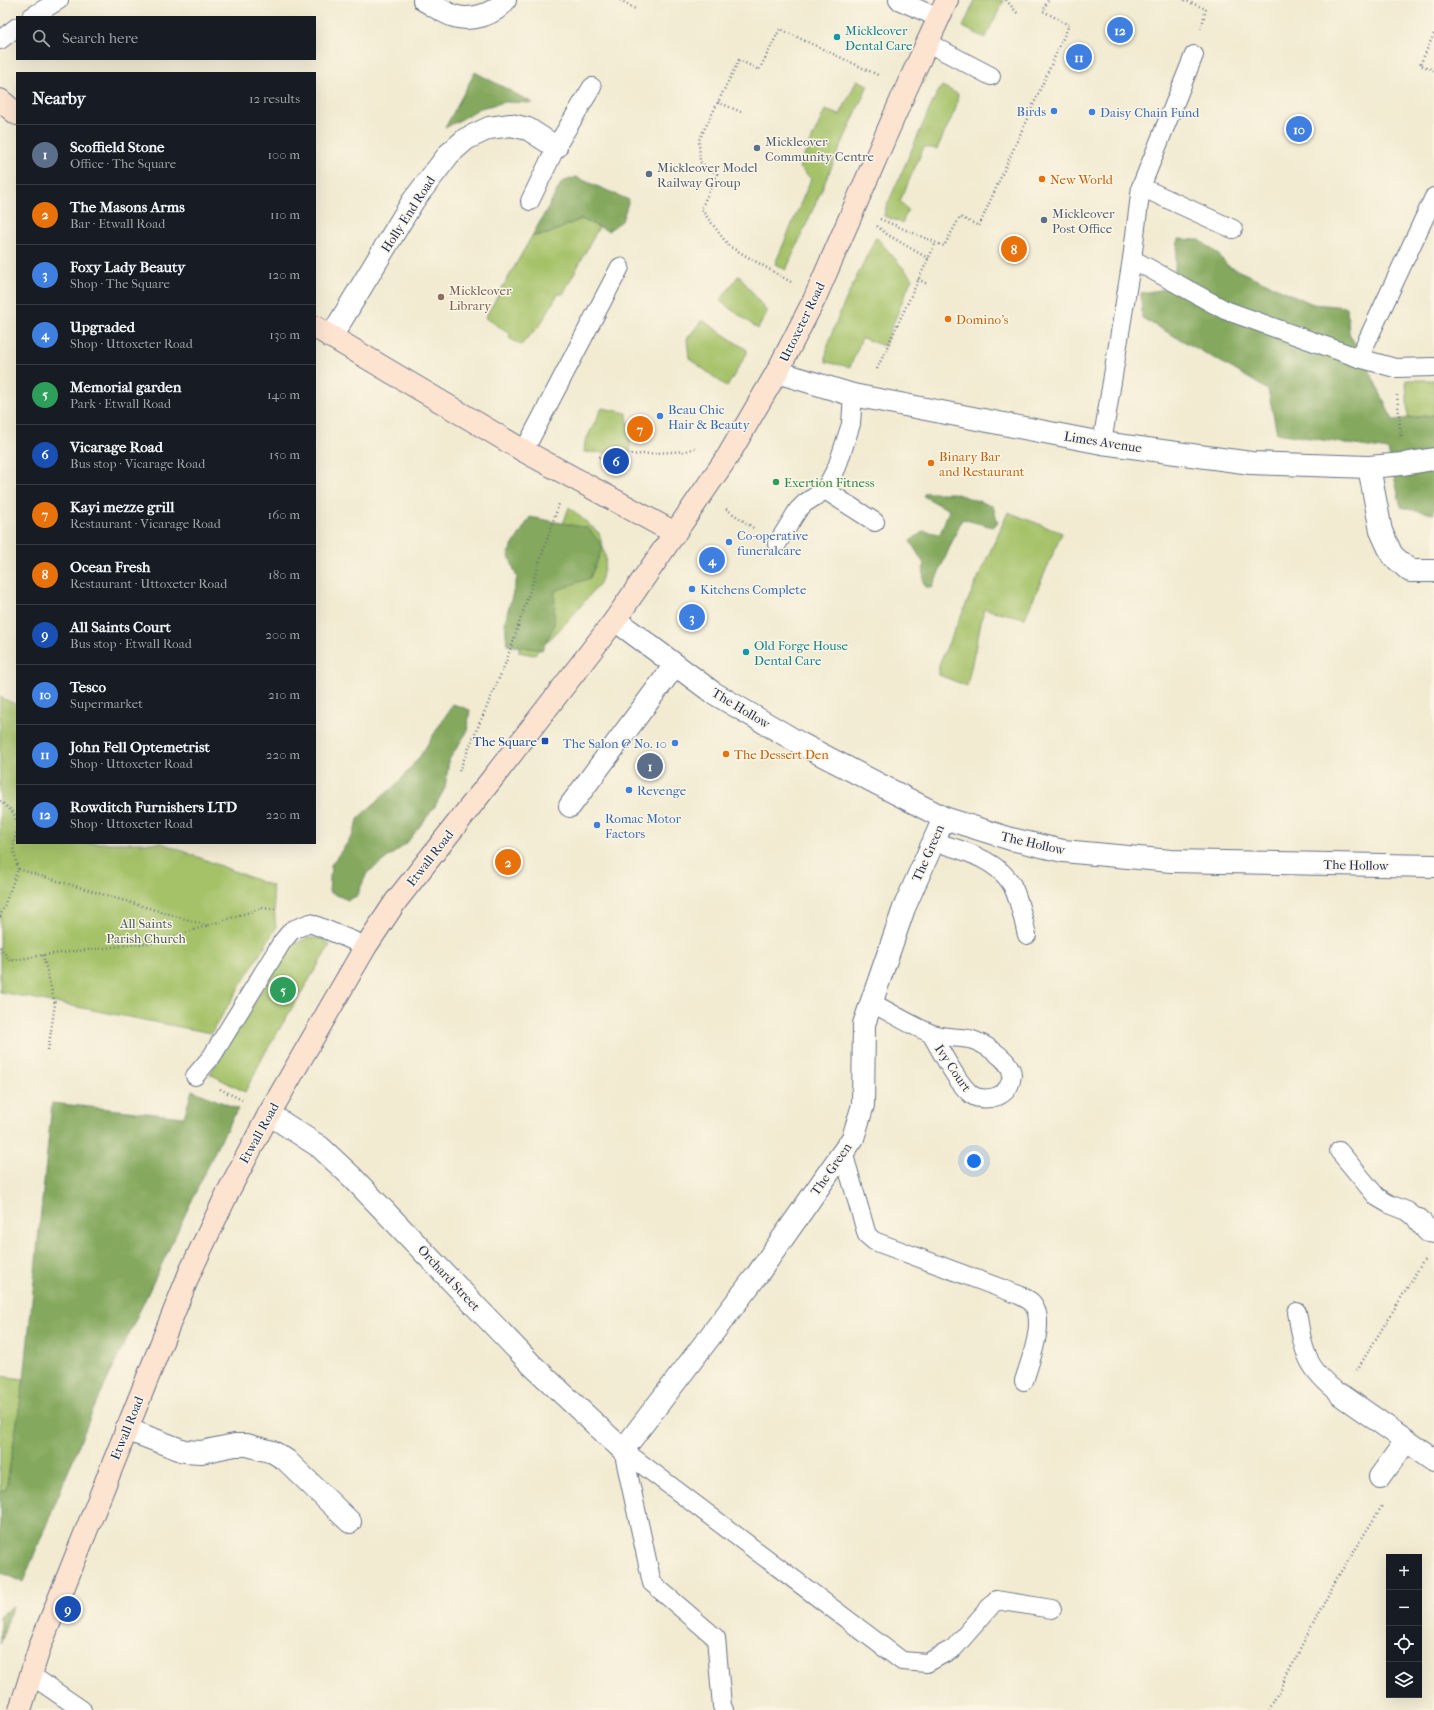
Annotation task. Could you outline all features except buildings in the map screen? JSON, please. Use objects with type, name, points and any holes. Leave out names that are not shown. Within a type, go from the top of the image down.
[{"type":"street","points":[[424,0],[454,17],[467,18],[480,16],[492,11],[504,1]]},
{"type":"street","name":"Uttoxeter Road","points":[[615,620],[728,456],[777,372],[814,300],[853,208],[943,9]]},
{"type":"street","points":[[0,100],[16,113]]},
{"type":"street","name":"Holly End Road","points":[[323,332],[412,201],[449,154],[466,139],[489,128],[511,125],[528,129],[556,146]]},
{"type":"street","points":[[323,332],[524,452],[675,533]]},
{"type":"street","name":"Limes Avenue","points":[[777,372],[853,395],[1102,443],[1251,463],[1369,467],[1434,459]]},
{"type":"street","points":[[1369,467],[1381,531],[1392,555],[1410,571],[1434,571]]},
{"type":"street","points":[[570,806],[675,665],[615,620]]},
{"type":"street","name":"Etwall Road","points":[[20,1710],[40,1646],[190,1272],[228,1192],[269,1114],[366,946],[396,901],[615,620]]},
{"type":"street","name":"The Hollow","points":[[675,665],[712,692],[801,744],[944,818],[1011,839],[1063,851],[1171,862],[1434,866]]},
{"type":"street","name":"The Green","points":[[623,1450],[757,1275],[853,1138],[863,1105],[864,1024],[870,1002],[904,908],[944,818]]},
{"type":"street","name":"Orchard Street","points":[[269,1114],[320,1146],[352,1177],[532,1365],[623,1450]]},
{"type":"street","points":[[1341,1395],[1434,1460]]},
{"type":"street","points":[[126,1429],[184,1451],[200,1452],[236,1445],[246,1445],[273,1452],[286,1460],[350,1522]]},
{"type":"street","points":[[1380,1477],[1406,1441]]},
{"type":"lane","points":[[33,16],[59,0]]},
{"type":"lane","points":[[898,0],[943,9]]},
{"type":"lane","points":[[0,40],[16,27]]},
{"type":"lane","points":[[928,43],[991,76]]},
{"type":"lane","points":[[1102,443],[1132,259],[1141,187],[1194,55]]},
{"type":"lane","points":[[530,201],[556,146],[592,87]]},
{"type":"lane","points":[[1141,187],[1233,229]]},
{"type":"lane","points":[[1359,358],[1434,197]]},
{"type":"lane","points":[[1132,259],[1225,310],[1359,358],[1395,368],[1434,367]]},
{"type":"lane","points":[[524,452],[620,267]]},
{"type":"lane","points":[[777,544],[798,510],[805,503],[825,490],[837,467],[851,424],[853,395]]},
{"type":"lane","points":[[825,490],[875,522]]},
{"type":"lane","points":[[933,842],[955,847],[972,854],[1000,871],[1011,885],[1019,903],[1027,935]]},
{"type":"lane","points":[[195,1076],[212,1056],[282,942],[292,930],[310,923],[366,946]]},
{"type":"lane","name":"Ivy Court","points":[[870,1002],[931,1034]]},
{"type":"lane","points":[[1339,1151],[1377,1197],[1389,1204],[1407,1211],[1426,1226]]},
{"type":"lane","points":[[843,1152],[867,1235],[874,1241],[1019,1295],[1031,1302],[1035,1310],[1038,1323],[1037,1338],[1024,1381]]},
{"type":"lane","points":[[1297,1312],[1302,1343],[1311,1365],[1323,1381],[1341,1395]]},
{"type":"lane","points":[[623,1450],[902,1661],[926,1663],[954,1648],[996,1600],[1052,1609]]},
{"type":"lane","points":[[623,1450],[652,1583],[716,1638],[722,1706],[724,1710]]},
{"type":"lane","points":[[31,1675],[82,1710]]},
{"type":"path","points":[[620,0],[637,10]]},
{"type":"path","points":[[1006,0],[1019,15]]},
{"type":"path","points":[[853,208],[944,246],[960,217],[979,226],[1069,25],[1043,11],[1048,0]]},
{"type":"path","points":[[1184,0],[1206,9],[1194,55]]},
{"type":"path","points":[[791,282],[729,246],[701,210],[718,174],[700,162],[699,140],[739,60],[759,70],[780,29],[880,76],[877,83]]},
{"type":"path","points":[[1434,34],[1420,65],[1434,70]]},
{"type":"path","points":[[718,102],[741,112]]},
{"type":"path","points":[[875,225],[888,235],[929,259]]},
{"type":"path","points":[[877,370],[894,336],[936,242]]},
{"type":"path","points":[[788,289],[794,275]]},
{"type":"path","points":[[918,280],[928,284]]},
{"type":"path","points":[[1395,368],[1403,464]]},
{"type":"path","points":[[458,772],[506,662],[568,476],[581,458],[686,451],[702,446]]},
{"type":"path","points":[[705,490],[725,509],[777,544]]},
{"type":"path","points":[[0,801],[14,814],[16,820]]},
{"type":"path","points":[[0,917],[18,869],[13,847],[16,834]]},
{"type":"path","points":[[18,869],[210,926]]},
{"type":"path","points":[[0,947],[10,961],[43,955],[156,942],[210,926],[262,908],[282,909],[310,923]]},
{"type":"path","points":[[0,953],[4,954]]},
{"type":"path","points":[[43,955],[55,1004],[48,1051]]},
{"type":"path","points":[[195,1076],[269,1114]]},
{"type":"path","points":[[1341,1395],[1426,1258]]},
{"type":"path","points":[[1270,1710],[1337,1578],[1385,1501]]},
{"type":"green space","points":[[975,0],[1004,0],[985,38],[963,27]]},
{"type":"green space","points":[[475,72],[533,103],[506,102],[480,108],[445,128]]},
{"type":"green space","points":[[857,80],[868,85],[786,270],[775,264],[811,179],[799,167],[825,110],[840,115]]},
{"type":"green space","points":[[942,86],[958,94],[956,108],[937,149],[924,147],[900,201],[908,210],[902,223],[884,216],[885,210],[935,97]]},
{"type":"green space","points":[[576,177],[629,200],[622,221],[608,231],[581,219],[548,234],[532,236],[562,182]]},
{"type":"green space","points":[[581,219],[599,227],[563,294],[558,294],[540,325],[521,345],[509,338],[510,333],[485,318],[532,236],[548,234]]},
{"type":"green space","points":[[876,237],[912,278],[884,346],[862,338],[850,367],[826,362],[827,352],[837,320]]},
{"type":"green space","points":[[1178,239],[1200,240],[1218,254],[1228,266],[1313,304],[1347,307],[1349,333],[1393,420],[1434,415],[1434,514],[1401,507],[1388,450],[1277,433],[1268,390],[1253,380],[1142,318],[1141,293],[1173,288]]},
{"type":"green space","points":[[739,275],[767,312],[758,329],[720,301]]},
{"type":"green space","points":[[702,320],[747,350],[747,353],[727,387],[689,358],[687,339]]},
{"type":"green space","points":[[1406,380],[1434,380],[1434,415],[1408,418]]},
{"type":"green space","points":[[602,408],[627,413],[631,452],[584,452],[585,442]]},
{"type":"green space","points":[[925,493],[954,493],[993,506],[998,523],[992,527],[962,519],[932,588],[926,587],[923,582],[924,564],[910,541],[924,531],[940,534],[949,510],[923,496]]},
{"type":"green space","points":[[569,507],[599,533],[606,559],[601,582],[567,622],[534,655],[518,652]]},
{"type":"green space","points":[[1008,512],[1062,533],[1025,618],[984,609],[967,686],[939,675],[939,664]]},
{"type":"green space","points":[[530,517],[588,528],[603,547],[590,578],[555,591],[554,626],[542,650],[507,645],[505,621],[517,578],[508,553]]},
{"type":"green space","name":"All Saints Parish Church","points":[[0,697],[16,705],[16,844],[165,844],[272,886],[276,928],[211,1033],[0,992]]},
{"type":"green space","points":[[453,704],[470,710],[467,732],[449,760],[445,788],[434,808],[406,844],[367,873],[357,896],[348,900],[329,892],[331,865],[353,835],[359,817],[399,782],[420,756]]},
{"type":"green space","points":[[309,937],[322,939],[330,945],[265,1053],[245,1092],[210,1074],[288,947]]},
{"type":"green space","points":[[192,1090],[238,1109],[217,1147],[94,1408],[23,1582],[0,1572],[0,1492],[6,1490],[24,1379],[52,1103],[184,1117]]},
{"type":"green space","points":[[0,1376],[24,1379],[6,1491],[0,1492]]},
{"type":"green space","points":[[13,1606],[0,1644],[0,1616]]},
{"type":"place","name":"Rowditch Furnishers LTD","points":[[1120,30]]},
{"type":"place","name":"Mickleover Dental Care","points":[[837,37]]},
{"type":"place","name":"John Fell Optemetrist","points":[[1079,57]]},
{"type":"place","name":"Birds","points":[[1054,111]]},
{"type":"place","name":"Daisy Chain Fund","points":[[1092,112]]},
{"type":"place","name":"Tesco","points":[[1299,129]]},
{"type":"place","name":"Mickleover Community Centre","points":[[757,148]]},
{"type":"place","name":"Mickleover Model Railway Group","points":[[649,174]]},
{"type":"place","name":"New World","points":[[1042,179]]},
{"type":"place","name":"Mickleover Post Office","points":[[1044,220]]},
{"type":"place","name":"Ocean Fresh","points":[[1014,249]]},
{"type":"place","name":"Mickleover Library","points":[[441,297]]},
{"type":"place","name":"Domino's","points":[[948,319]]},
{"type":"place","name":"Beau Chic Hair & Beauty","points":[[660,416]]},
{"type":"place","name":"Kayi mezze grill","points":[[640,429]]},
{"type":"place","name":"Vicarage Road","points":[[616,461]]},
{"type":"place","name":"Binary Bar and Restaurant","points":[[931,463]]},
{"type":"place","name":"Exertion Fitness","points":[[776,482]]},
{"type":"place","name":"Co-operative funeralcare","points":[[729,542]]},
{"type":"place","name":"Upgraded","points":[[712,560]]},
{"type":"place","name":"Kitchens Complete","points":[[692,589]]},
{"type":"place","name":"Foxy Lady Beauty","points":[[692,617]]},
{"type":"place","name":"Old Forge House Dental Care","points":[[746,652]]},
{"type":"place","name":"The Square","points":[[545,741]]},
{"type":"place","name":"The Salon @ No. 10","points":[[675,743]]},
{"type":"place","name":"The Dessert Den","points":[[726,754]]},
{"type":"place","name":"Scoffield Stone","points":[[650,766]]},
{"type":"place","name":"Revenge","points":[[629,790]]},
{"type":"place","name":"Romac Motor Factors","points":[[597,825]]},
{"type":"place","name":"The Masons Arms","points":[[508,862]]},
{"type":"place","name":"Memorial garden","points":[[283,990]]},
{"type":"place","name":"All Saints Court","points":[[68,1609]]}]
